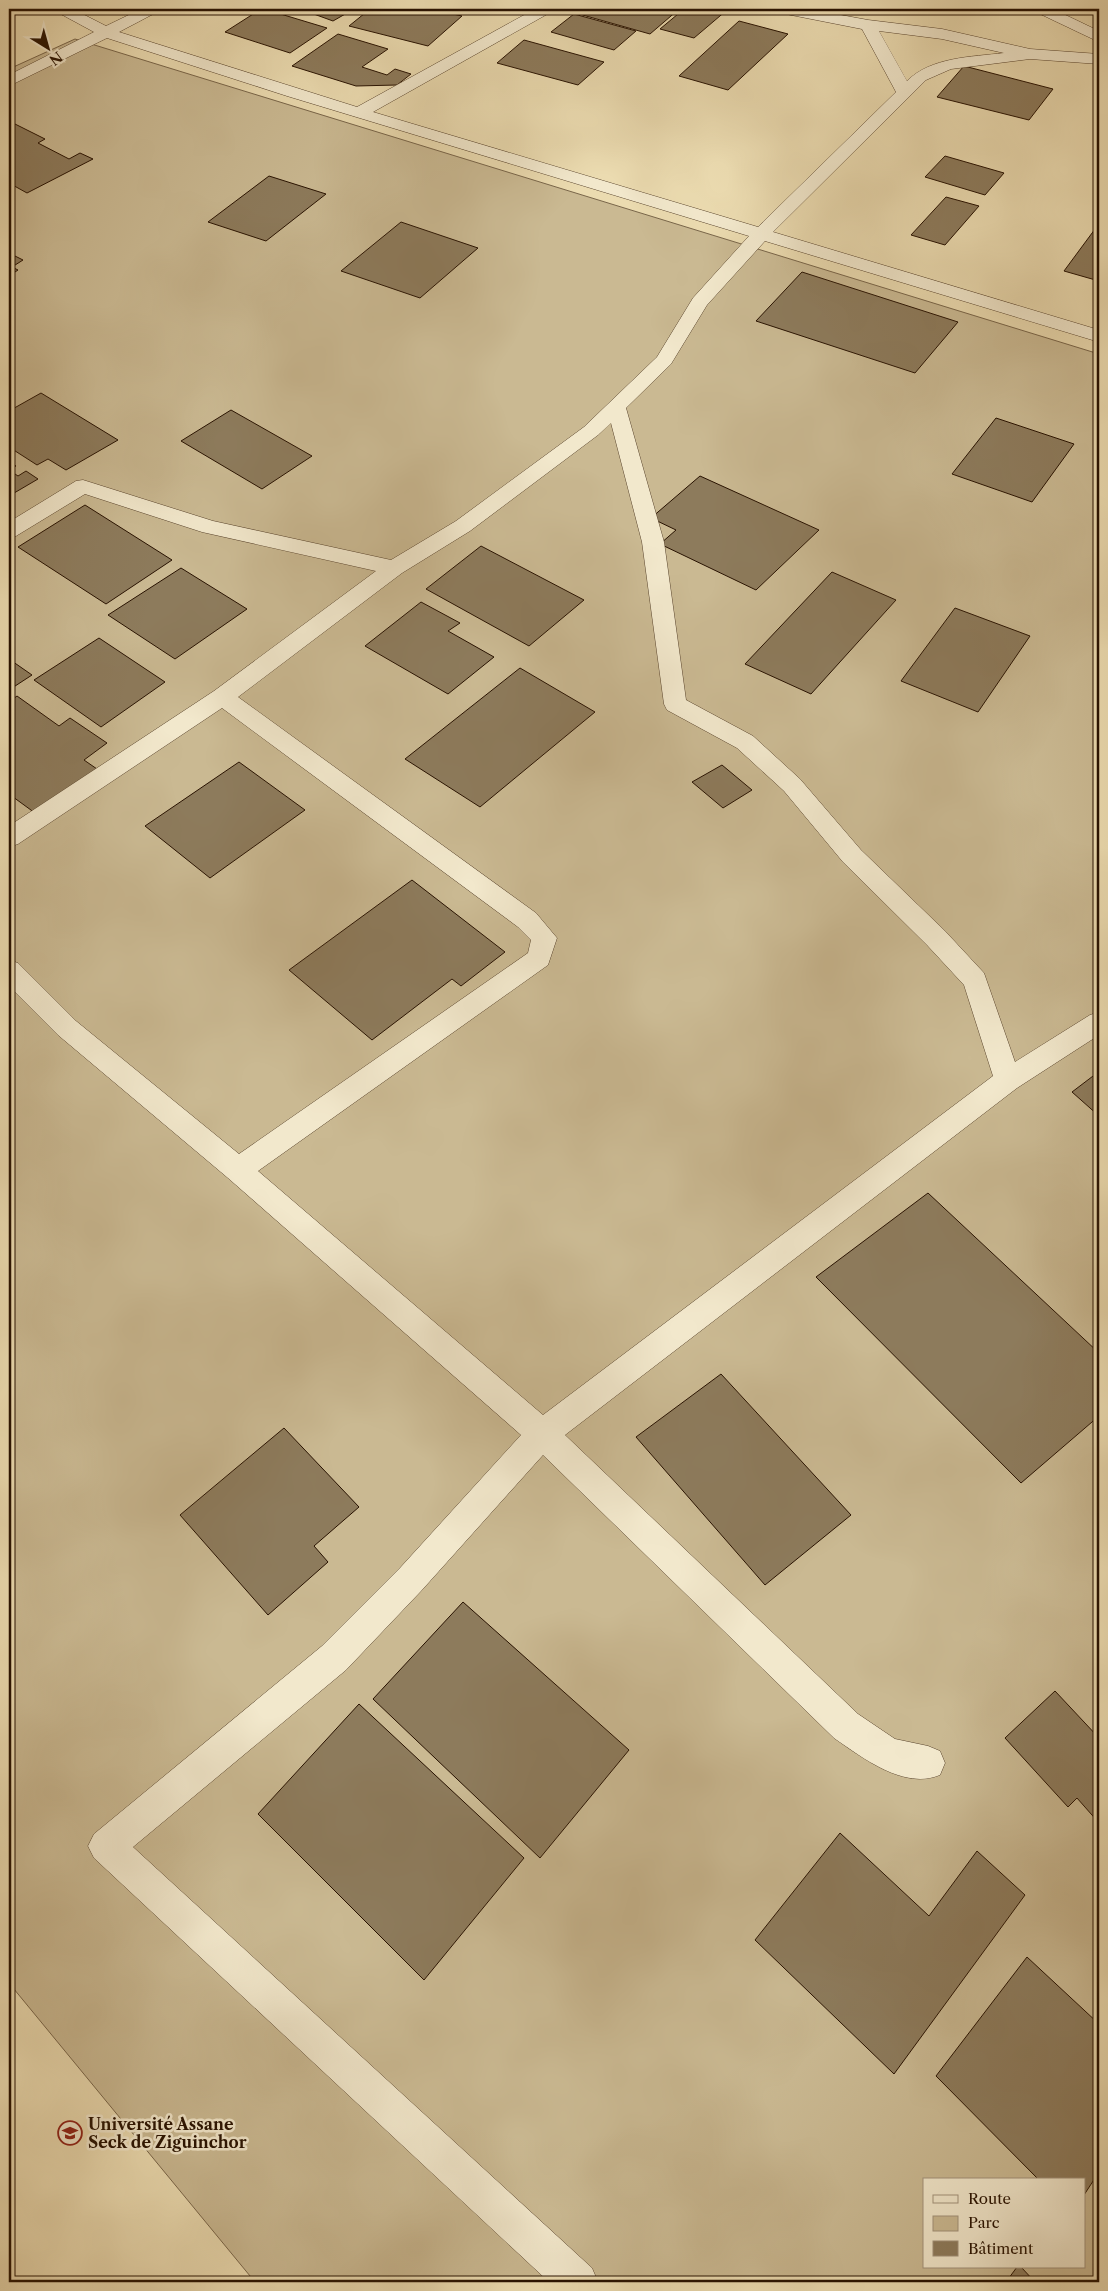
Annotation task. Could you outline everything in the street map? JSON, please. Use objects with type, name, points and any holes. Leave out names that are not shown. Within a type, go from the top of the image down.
[{"type":"street","points":[[62,9],[107,32],[359,113],[1099,336]]},
{"type":"street","points":[[9,81],[152,9]]},
{"type":"street","points":[[359,113],[546,9]]},
{"type":"street","points":[[786,9],[868,25],[942,34],[1053,58],[1099,59]]},
{"type":"street","points":[[821,17],[853,9]]},
{"type":"street","points":[[1040,9],[1099,37]]},
{"type":"street","points":[[868,25],[905,93]]},
{"type":"street","points":[[9,838],[222,697],[394,568],[463,526],[591,431],[664,360],[700,302],[761,234],[920,77],[947,65],[1030,54]]},
{"type":"street","points":[[616,407],[653,542],[675,704],[745,742],[752,748],[792,785],[852,856],[936,938],[975,980],[1008,1080]]},
{"type":"street","points":[[9,531],[83,486],[209,527],[394,568]]},
{"type":"street","points":[[222,697],[526,920],[544,938],[539,958],[238,1170]]},
{"type":"street","points":[[9,970],[67,1028],[238,1170],[542,1434],[846,1726],[888,1755],[928,1763]]},
{"type":"street","points":[[578,2282],[106,1846],[334,1658],[411,1578],[542,1434],[1008,1080],[1099,1022]]},
{"type":"green space","points":[[75,39],[1099,354],[1099,2282],[255,2282],[9,1983],[9,69]]},
{"type":"building","points":[[261,9],[327,28],[290,53],[225,32]]},
{"type":"building","points":[[300,9],[354,9],[333,21]]},
{"type":"building","points":[[370,9],[430,9],[462,16],[428,46],[349,26]]},
{"type":"building","points":[[586,9],[678,10],[650,34],[579,14]]},
{"type":"building","points":[[676,9],[727,10],[694,38],[660,29],[678,14],[676,13],[680,10]]},
{"type":"building","points":[[574,14],[636,31],[614,50],[551,32]]},
{"type":"building","points":[[739,21],[788,34],[728,90],[679,76]]},
{"type":"building","points":[[338,34],[388,49],[362,67],[387,75],[395,69],[411,74],[397,85],[356,86],[292,66]]},
{"type":"building","points":[[524,40],[604,62],[578,85],[497,63]]},
{"type":"building","points":[[964,66],[1053,89],[1029,120],[937,97]]},
{"type":"building","points":[[15,124],[45,139],[38,143],[69,159],[80,153],[93,159],[27,193],[9,183],[9,127]]},
{"type":"building","points":[[945,156],[1004,173],[985,195],[925,177]]},
{"type":"building","points":[[269,176],[326,194],[266,241],[208,222]]},
{"type":"building","points":[[946,197],[979,206],[945,245],[911,235]]},
{"type":"building","points":[[401,222],[478,248],[420,298],[341,271]]},
{"type":"building","points":[[1098,225],[1099,281],[1064,271]]},
{"type":"building","points":[[9,253],[23,260],[12,267],[18,270],[9,276]]},
{"type":"building","points":[[802,272],[958,322],[915,373],[756,321]]},
{"type":"building","points":[[41,393],[118,440],[66,470],[48,459],[37,465],[9,447],[9,411]]},
{"type":"building","points":[[231,410],[312,456],[262,489],[181,441]]},
{"type":"building","points":[[996,418],[1074,444],[1032,502],[952,474]]},
{"type":"building","points":[[9,461],[16,466],[9,470]]},
{"type":"building","points":[[9,470],[18,476],[26,471],[38,479],[9,496]]},
{"type":"building","points":[[700,476],[819,530],[756,590],[660,544],[676,530],[651,518]]},
{"type":"building","points":[[85,505],[172,560],[106,604],[18,547]]},
{"type":"building","points":[[481,546],[584,600],[529,646],[426,589]]},
{"type":"building","points":[[181,568],[247,609],[175,659],[108,615]]},
{"type":"building","points":[[832,572],[896,600],[811,694],[745,664]]},
{"type":"building","points":[[421,602],[460,623],[448,631],[494,657],[448,694],[365,646]]},
{"type":"building","points":[[955,608],[1030,636],[978,712],[901,681]]},
{"type":"building","points":[[99,638],[165,682],[101,727],[34,680]]},
{"type":"building","points":[[9,659],[32,675],[9,690]]},
{"type":"building","points":[[520,668],[595,712],[480,807],[405,759]]},
{"type":"building","points":[[17,696],[59,726],[70,718],[107,743],[84,760],[97,769],[35,813],[9,794],[9,702]]},
{"type":"building","points":[[239,762],[305,810],[210,878],[145,826]]},
{"type":"building","points":[[722,765],[752,790],[723,808],[692,782]]},
{"type":"building","points":[[412,880],[505,952],[461,986],[452,979],[372,1040],[289,970]]},
{"type":"building","points":[[1097,1073],[1099,1075],[1099,1116],[1072,1092]]},
{"type":"building","points":[[928,1193],[1099,1353],[1099,1416],[1021,1483],[816,1277]]},
{"type":"building","points":[[721,1374],[851,1515],[765,1585],[636,1437]]},
{"type":"building","points":[[284,1428],[359,1507],[314,1546],[328,1562],[268,1615],[180,1515]]},
{"type":"building","points":[[463,1602],[629,1750],[540,1858],[373,1699]]},
{"type":"building","points":[[1055,1691],[1099,1738],[1099,1823],[1077,1798],[1068,1807],[1005,1738]]},
{"type":"building","points":[[359,1704],[524,1858],[424,1980],[258,1814]]},
{"type":"building","points":[[840,1833],[929,1916],[977,1851],[1025,1895],[894,2074],[755,1940]]},
{"type":"building","points":[[1027,1957],[1099,2024],[1099,2172],[1086,2192],[1086,2178],[1037,2178],[936,2076]]},
{"type":"building","points":[[1016,2268],[1022,2268],[1035,2282],[1006,2282]]},
{"type":"place","name":"Université Assane Seck de Ziguinchor","points":[[70,2133]]}]
